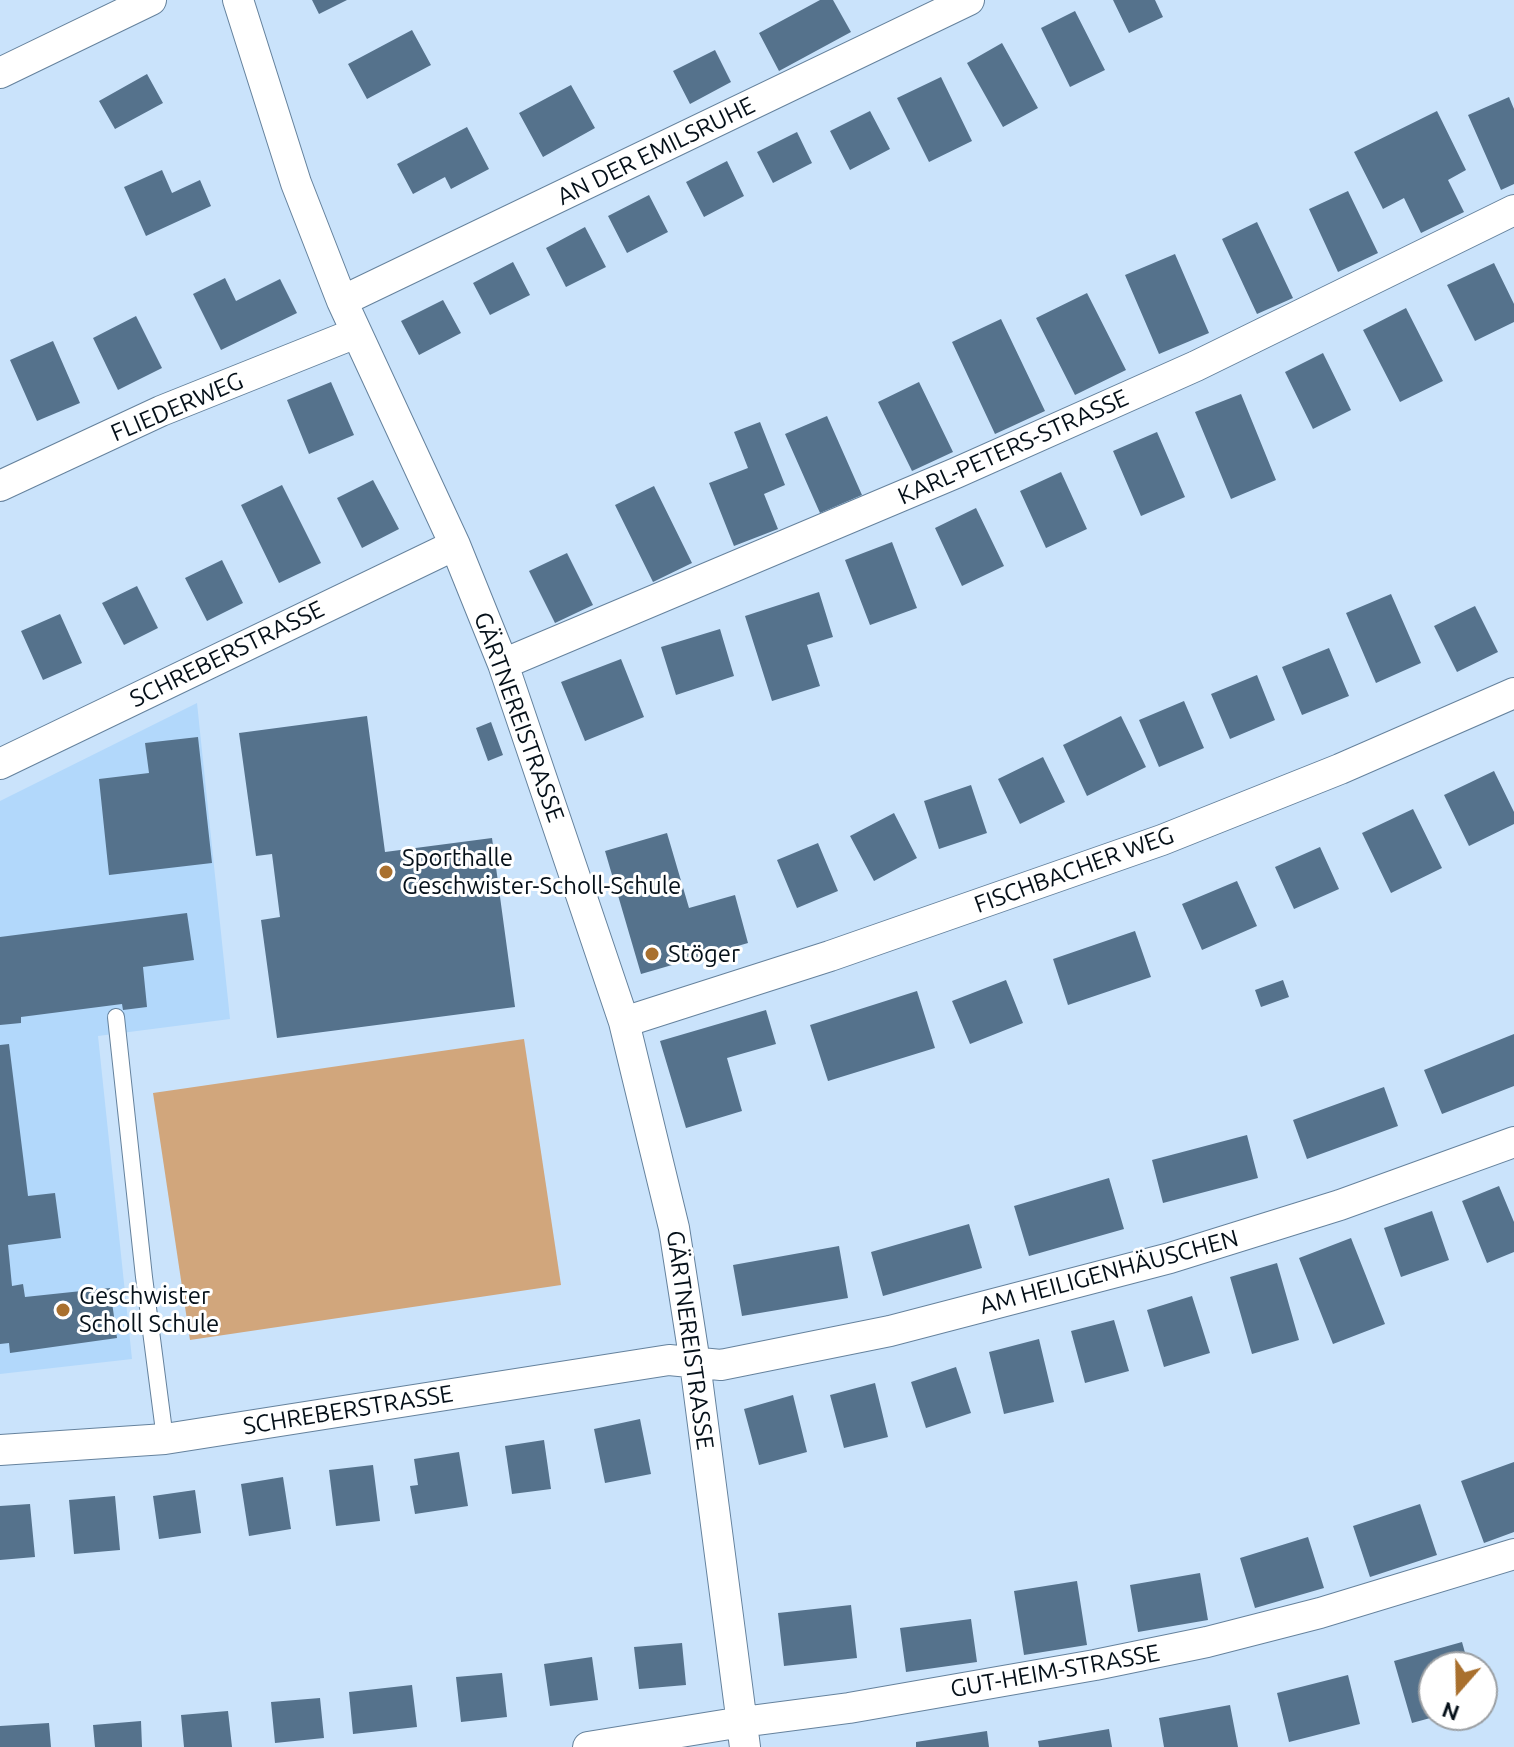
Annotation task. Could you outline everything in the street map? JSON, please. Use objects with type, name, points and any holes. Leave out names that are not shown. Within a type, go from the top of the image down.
[{"type":"street","points":[[0,73],[151,0]]},
{"type":"street","name":"GÄRTNEREISTRASSE","points":[[238,0],[296,183],[342,301],[455,545],[503,664],[624,1022],[674,1228],[744,1734]]},
{"type":"street","name":"AN DER EMILSRUHE","points":[[342,301],[969,0]]},
{"type":"street","name":"KARL-PETERS-STRASSE","points":[[503,664],[956,473],[1182,372],[1514,210]]},
{"type":"street","name":"FLIEDERWEG","points":[[0,486],[161,411],[356,333]]},
{"type":"street","name":"SCHREBERSTRASSE","points":[[0,764],[455,545]]},
{"type":"street","name":"FISCHBACHER WEG","points":[[624,1022],[830,956],[1162,840],[1340,769],[1514,693]]},
{"type":"street","name":"AM HEILIGENHÄUSCHEN","points":[[695,1363],[721,1365],[890,1331],[1170,1258],[1340,1205],[1514,1142]]},
{"type":"street","name":"SCHREBERSTRASSE","points":[[0,1450],[165,1439],[669,1360],[695,1363]]},
{"type":"street","name":"GUT-HEIM-STRASSE","points":[[588,1747],[744,1734],[864,1706],[1207,1642],[1320,1613],[1514,1554]]},
{"type":"lane","points":[[116,1017],[165,1439]]},
{"type":"shaded area","points":[[197,703],[230,1019],[98,1036],[132,1359],[0,1374],[0,801]]},
{"type":"shaded area","points":[[524,1039],[561,1285],[190,1340],[153,1093]]},
{"type":"building","points":[[312,0],[347,0],[319,14]]},
{"type":"building","points":[[820,0],[833,0],[851,32],[779,71],[759,33]]},
{"type":"building","points":[[1113,0],[1155,0],[1163,17],[1129,33]]},
{"type":"building","points":[[1075,11],[1105,70],[1070,87],[1041,28]]},
{"type":"building","points":[[412,30],[431,65],[367,99],[348,64]]},
{"type":"building","points":[[1002,43],[1038,108],[1003,127],[967,63]]},
{"type":"building","points":[[715,50],[731,82],[690,104],[673,71]]},
{"type":"building","points":[[147,74],[163,103],[115,129],[99,101]]},
{"type":"building","points":[[941,77],[972,141],[929,162],[897,98]]},
{"type":"building","points":[[571,85],[595,128],[543,157],[519,113]]},
{"type":"building","points":[[1509,97],[1514,109],[1514,184],[1501,190],[1468,115]]},
{"type":"building","points":[[870,111],[890,149],[850,170],[830,131]]},
{"type":"building","points":[[1437,111],[1466,170],[1448,180],[1464,212],[1421,233],[1404,198],[1383,209],[1354,152]]},
{"type":"building","points":[[467,127],[489,169],[451,189],[445,177],[413,194],[397,164]]},
{"type":"building","points":[[797,132],[812,163],[773,183],[757,152]]},
{"type":"building","points":[[727,161],[744,196],[704,217],[686,182]]},
{"type":"building","points":[[162,170],[172,193],[200,180],[211,206],[146,236],[124,187]]},
{"type":"building","points":[[1348,191],[1378,253],[1338,272],[1309,209]]},
{"type":"building","points":[[649,195],[668,232],[627,253],[608,216]]},
{"type":"building","points":[[1257,222],[1293,298],[1257,314],[1222,239]]},
{"type":"building","points":[[585,227],[606,267],[566,287],[546,248]]},
{"type":"building","points":[[1175,254],[1209,333],[1159,354],[1125,275]]},
{"type":"building","points":[[513,262],[530,295],[490,315],[473,283]]},
{"type":"building","points":[[1494,263],[1514,304],[1514,322],[1475,341],[1447,285]]},
{"type":"building","points":[[225,278],[236,301],[280,279],[297,313],[221,350],[193,294]]},
{"type":"building","points":[[1087,293],[1126,370],[1075,395],[1036,318]]},
{"type":"building","points":[[443,300],[461,333],[419,355],[401,321]]},
{"type":"building","points":[[1406,308],[1443,381],[1400,402],[1363,330]]},
{"type":"building","points":[[136,316],[162,368],[118,390],[93,338]]},
{"type":"building","points":[[1001,319],[1045,411],[995,434],[952,342]]},
{"type":"building","points":[[53,341],[80,403],[37,421],[10,360]]},
{"type":"building","points":[[1323,353],[1351,410],[1313,429],[1285,372]]},
{"type":"building","points":[[331,382],[354,435],[309,454],[287,400]]},
{"type":"building","points":[[919,382],[953,452],[912,471],[878,402]]},
{"type":"building","points":[[1241,394],[1276,480],[1231,499],[1195,412]]},
{"type":"building","points":[[827,416],[862,495],[820,513],[785,434]]},
{"type":"building","points":[[760,422],[785,485],[764,494],[778,529],[734,546],[709,483],[748,468],[734,432]]},
{"type":"building","points":[[1157,432],[1185,497],[1141,516],[1113,451]]},
{"type":"building","points":[[1061,472],[1087,529],[1046,548],[1020,491]]},
{"type":"building","points":[[373,480],[399,529],[362,548],[337,498]]},
{"type":"building","points":[[282,485],[321,563],[279,583],[241,505]]},
{"type":"building","points":[[654,486],[692,563],[653,582],[615,505]]},
{"type":"building","points":[[976,508],[1004,566],[962,586],[935,528]]},
{"type":"building","points":[[892,542],[917,608],[870,625],[845,560]]},
{"type":"building","points":[[567,553],[593,605],[555,623],[529,571]]},
{"type":"building","points":[[222,560],[243,603],[207,621],[185,578]]},
{"type":"building","points":[[137,586],[158,628],[124,645],[102,603]]},
{"type":"building","points":[[819,592],[833,637],[807,645],[820,686],[772,701],[745,616]]},
{"type":"building","points":[[1391,594],[1421,663],[1376,683],[1346,613]]},
{"type":"building","points":[[1475,606],[1498,652],[1457,672],[1434,626]]},
{"type":"building","points":[[60,614],[82,663],[43,680],[21,631]]},
{"type":"building","points":[[720,629],[734,676],[676,695],[661,647]]},
{"type":"building","points":[[1329,648],[1349,696],[1302,715],[1282,667]]},
{"type":"building","points":[[621,659],[644,717],[585,741],[561,682]]},
{"type":"building","points":[[1257,675],[1275,720],[1230,739],[1211,694]]},
{"type":"building","points":[[1184,701],[1204,748],[1159,767],[1139,720]]},
{"type":"building","name":"Sporthalle Geschwister-Scholl-Schule","points":[[367,716],[385,852],[492,838],[515,1007],[277,1038],[261,920],[280,917],[272,854],[256,856],[239,733]]},
{"type":"building","points":[[1121,716],[1146,767],[1087,796],[1063,745]]},
{"type":"building","points":[[491,722],[503,755],[488,761],[476,728]]},
{"type":"building","points":[[198,737],[212,863],[109,875],[99,779],[149,773],[145,743]]},
{"type":"building","points":[[1043,757],[1065,802],[1020,824],[998,779]]},
{"type":"building","points":[[1494,771],[1514,812],[1514,824],[1469,846],[1444,795]]},
{"type":"building","points":[[971,785],[987,833],[939,849],[924,801]]},
{"type":"building","points":[[1413,809],[1442,868],[1391,893],[1362,833]]},
{"type":"building","points":[[894,813],[917,858],[874,881],[850,836]]},
{"type":"building","points":[[667,833],[689,908],[735,895],[748,943],[641,974],[605,851]]},
{"type":"building","points":[[818,843],[838,891],[797,908],[777,860]]},
{"type":"building","points":[[1320,847],[1339,889],[1294,909],[1275,867]]},
{"type":"building","points":[[1237,881],[1257,926],[1202,950],[1182,904]]},
{"type":"building","points":[[187,913],[194,960],[143,967],[147,1007],[123,1010],[122,1004],[21,1017],[21,1023],[0,1025],[0,937]]},
{"type":"building","points":[[1135,931],[1151,977],[1068,1005],[1053,959]]},
{"type":"building","points":[[1006,980],[1023,1023],[970,1044],[952,1001]]},
{"type":"building","points":[[1283,980],[1289,997],[1261,1007],[1255,990]]},
{"type":"building","points":[[917,991],[935,1048],[828,1081],[810,1025]]},
{"type":"building","points":[[766,1010],[776,1044],[727,1058],[742,1111],[686,1128],[660,1041]]},
{"type":"building","points":[[1514,1034],[1514,1086],[1442,1114],[1424,1070]]},
{"type":"building","points":[[9,1044],[28,1196],[55,1193],[61,1238],[8,1245],[12,1286],[23,1284],[25,1297],[110,1288],[117,1338],[10,1353],[9,1343],[0,1344],[0,1045]]},
{"type":"building","points":[[1384,1087],[1398,1126],[1307,1159],[1293,1120]]},
{"type":"building","points":[[1247,1135],[1258,1178],[1163,1203],[1152,1160]]},
{"type":"building","points":[[1109,1178],[1124,1229],[1029,1256],[1014,1206]]},
{"type":"building","points":[[1499,1186],[1514,1222],[1514,1252],[1487,1263],[1462,1201]]},
{"type":"building","points":[[1432,1211],[1449,1260],[1401,1277],[1384,1228]]},
{"type":"building","points":[[969,1224],[982,1268],[883,1296],[871,1252]]},
{"type":"building","points":[[1351,1238],[1385,1324],[1333,1344],[1299,1258]]},
{"type":"building","points":[[839,1246],[848,1298],[742,1316],[733,1265]]},
{"type":"building","points":[[1277,1263],[1299,1340],[1252,1354],[1230,1277]]},
{"type":"building","points":[[1192,1296],[1210,1353],[1164,1367],[1147,1310]]},
{"type":"building","points":[[1114,1320],[1129,1371],[1085,1383],[1071,1331]]},
{"type":"building","points":[[1039,1339],[1054,1402],[1004,1414],[989,1352]]},
{"type":"building","points":[[956,1367],[971,1413],[926,1428],[911,1382]]},
{"type":"building","points":[[875,1383],[888,1437],[844,1448],[830,1395]]},
{"type":"building","points":[[793,1395],[807,1452],[759,1465],[744,1409]]},
{"type":"building","points":[[640,1419],[651,1474],[605,1483],[594,1429]]},
{"type":"building","points":[[544,1440],[551,1489],[512,1494],[505,1446]]},
{"type":"building","points":[[459,1452],[468,1506],[415,1514],[410,1486],[418,1485],[414,1459]]},
{"type":"building","points":[[1514,1462],[1514,1532],[1484,1543],[1461,1481]]},
{"type":"building","points":[[373,1465],[380,1521],[336,1526],[329,1470]]},
{"type":"building","points":[[283,1477],[291,1529],[249,1536],[241,1484]]},
{"type":"building","points":[[195,1490],[201,1533],[159,1539],[153,1496]]},
{"type":"building","points":[[115,1496],[120,1550],[74,1554],[69,1500]]},
{"type":"building","points":[[30,1504],[35,1557],[0,1560],[0,1506]]},
{"type":"building","points":[[1420,1504],[1437,1555],[1370,1577],[1353,1526]]},
{"type":"building","points":[[1308,1537],[1324,1588],[1255,1608],[1240,1558]]},
{"type":"building","points":[[1200,1573],[1208,1620],[1138,1632],[1130,1585]]},
{"type":"building","points":[[1077,1581],[1087,1645],[1024,1655],[1014,1591]]},
{"type":"building","points":[[851,1605],[857,1658],[784,1666],[778,1613]]},
{"type":"building","points":[[971,1619],[977,1662],[906,1672],[900,1628]]},
{"type":"building","points":[[1462,1642],[1465,1651],[1430,1651]]},
{"type":"building","points":[[682,1643],[686,1685],[639,1689],[634,1647]]},
{"type":"building","points":[[1418,1654],[1418,1721],[1412,1723],[1394,1661]]},
{"type":"building","points":[[592,1657],[598,1700],[550,1706],[544,1664]]},
{"type":"building","points":[[502,1673],[507,1717],[461,1722],[456,1677]]},
{"type":"building","points":[[1348,1675],[1360,1724],[1289,1742],[1277,1693]]},
{"type":"building","points":[[412,1685],[417,1727],[353,1734],[349,1692]]},
{"type":"building","points":[[320,1698],[324,1738],[275,1743],[271,1702]]},
{"type":"building","points":[[1230,1705],[1238,1747],[1164,1747],[1159,1718]]},
{"type":"building","points":[[228,1711],[232,1747],[184,1747],[181,1715]]},
{"type":"building","points":[[141,1721],[142,1747],[95,1747],[93,1725]]},
{"type":"building","points":[[49,1723],[51,1747],[0,1747],[0,1726]]},
{"type":"building","points":[[1109,1729],[1112,1747],[1039,1747],[1038,1741]]},
{"type":"building","points":[[987,1731],[989,1747],[916,1747],[916,1742]]},
{"type":"place","name":"Sporthalle Geschwister-Scholl-Schule","points":[[386,872]]},
{"type":"place","name":"Stöger","points":[[652,954]]},
{"type":"place","name":"Geschwister Scholl Schule","points":[[63,1310]]}]
